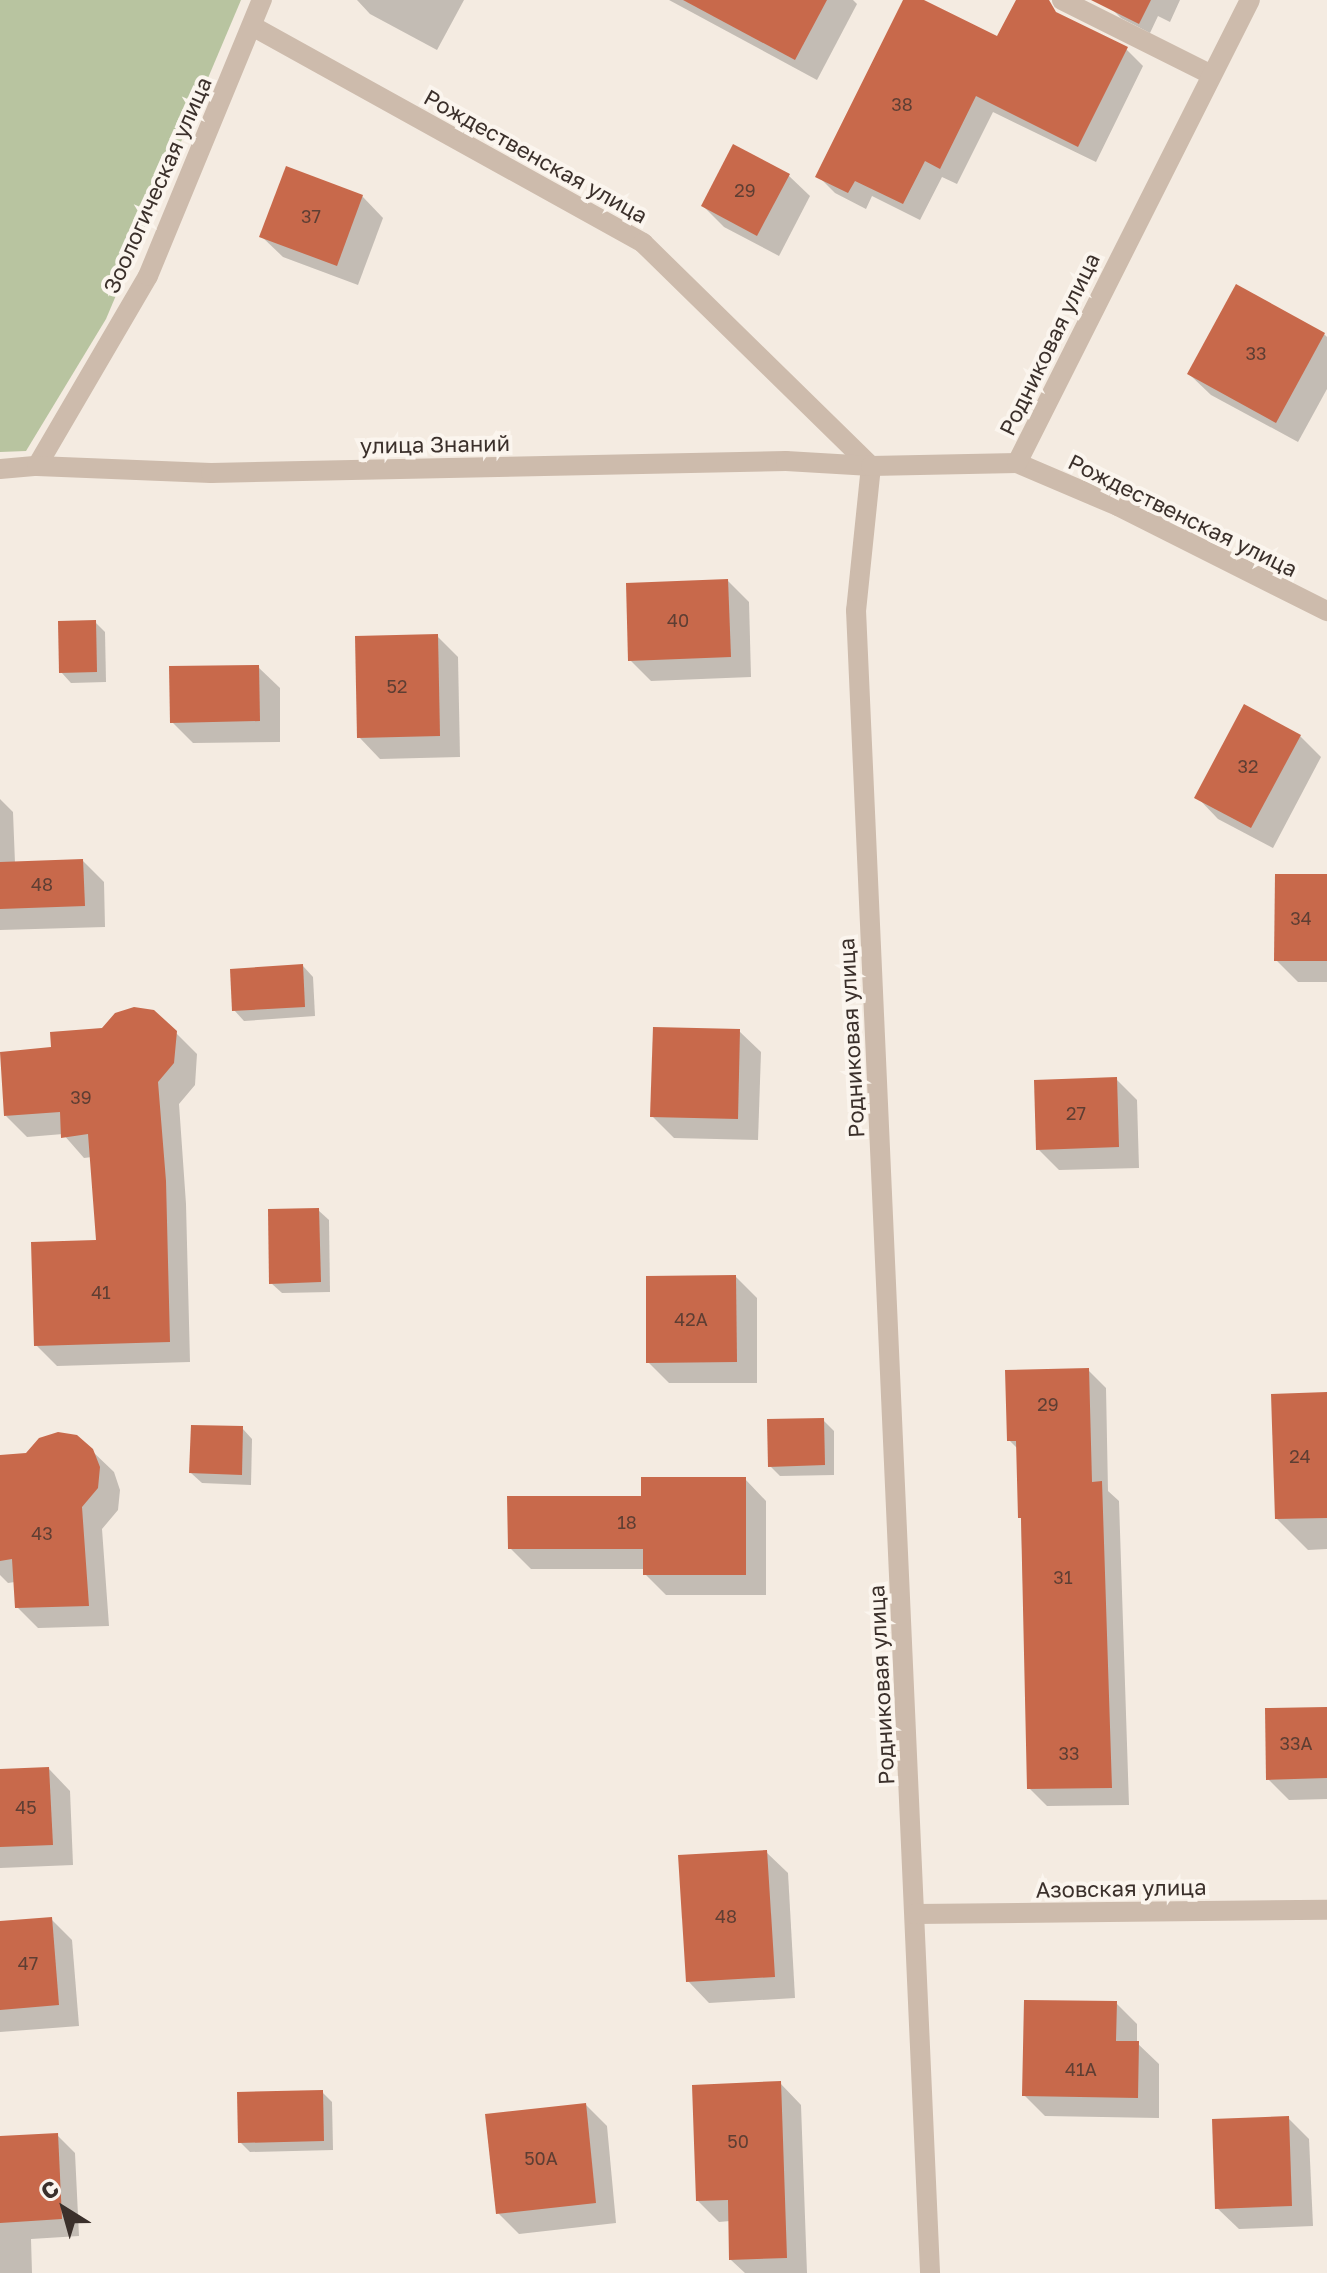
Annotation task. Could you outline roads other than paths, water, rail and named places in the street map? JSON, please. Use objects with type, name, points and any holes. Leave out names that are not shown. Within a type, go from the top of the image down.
[{"type":"street","name":"Зоологическая улица","points":[[37,466],[148,276],[262,0]]},
{"type":"street","points":[[1062,0],[1210,74]]},
{"type":"street","name":"Родниковая улица","points":[[930,2273],[856,610],[871,466],[1017,463],[1210,74],[1250,0]]},
{"type":"street","name":"Рождественская улица","points":[[252,26],[643,243],[871,466]]},
{"type":"street","name":"улица Знаний","points":[[0,469],[37,466],[211,473],[786,461],[871,466]]},
{"type":"street","name":"Рождественская улица","points":[[1017,463],[1118,506],[1327,611]]},
{"type":"street","name":"Азовская улица","points":[[915,1914],[1327,1910]]}]
